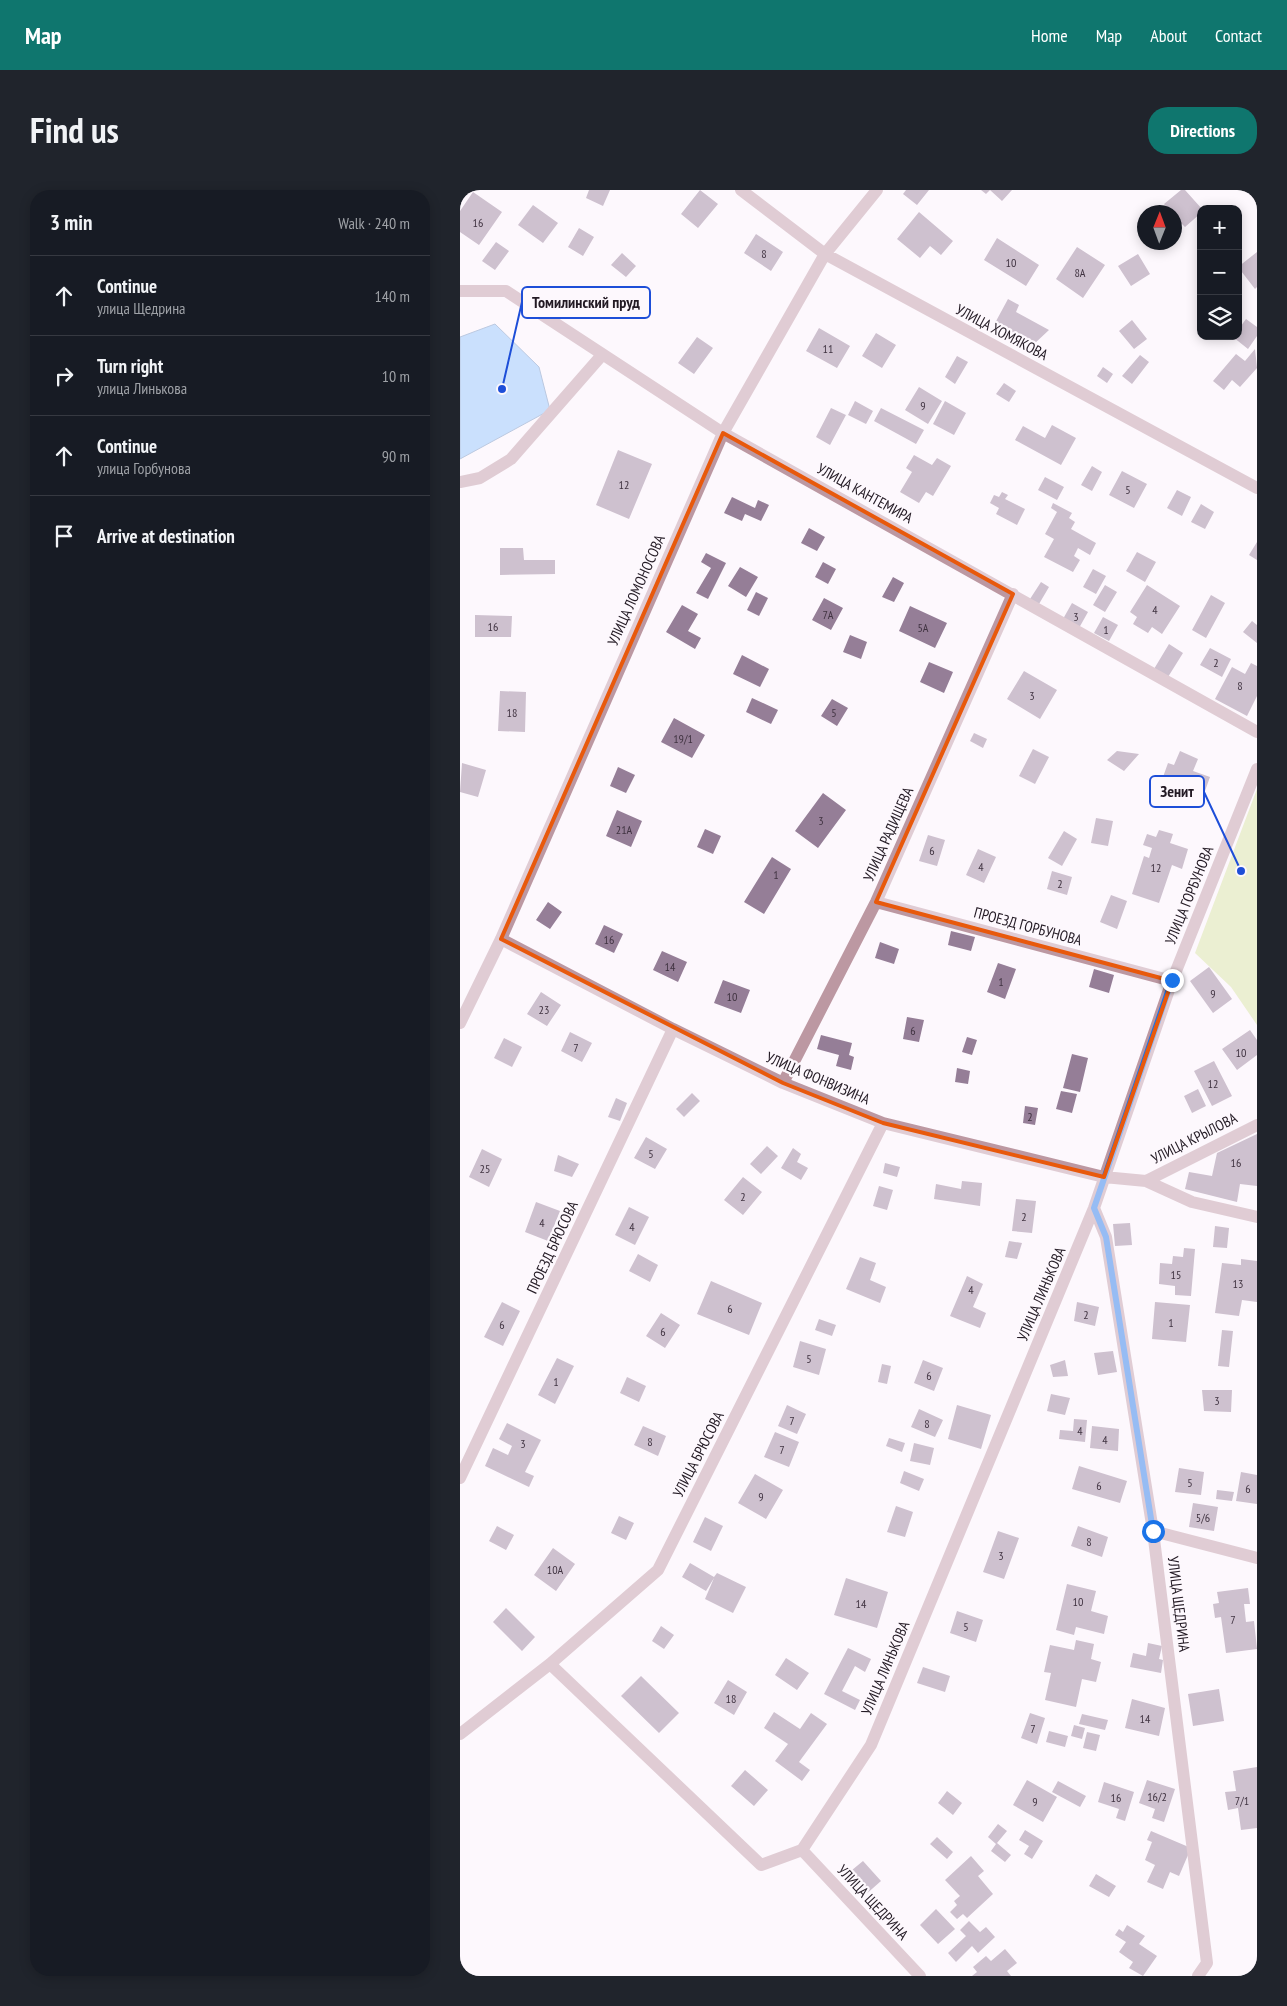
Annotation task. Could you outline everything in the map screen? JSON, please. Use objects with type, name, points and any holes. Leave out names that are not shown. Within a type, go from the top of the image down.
[{"type":"street","name":"УЛИЦА ХОМЯКОВА","points":[[741,190],[825,254],[1257,488]]},
{"type":"street","name":"УЛИЦА ЛОМОНОСОВА","points":[[460,1023],[501,938],[723,433],[825,254],[877,190]]},
{"type":"street","name":"УЛИЦА КАНТЕМИРА","points":[[460,291],[506,292],[723,433],[1257,732]]},
{"type":"street","points":[[460,482],[480,478],[511,459],[602,354]]},
{"type":"street","name":"УЛИЦА РАДИЩЕВА","points":[[783,1083],[876,902],[1013,594]]},
{"type":"street","name":"УЛИЦА ГОРБУНОВА","points":[[1104,1177],[1172,980],[1257,769]]},
{"type":"street","name":"ПРОЕЗД ГОРБУНОВА","points":[[876,902],[1172,980]]},
{"type":"street","name":"УЛИЦА ФОНВИЗИНА","points":[[501,938],[673,1029],[783,1083],[883,1124],[1104,1177],[1146,1181]]},
{"type":"street","name":"ПРОЕЗД БРЮСОВА","points":[[460,1478],[673,1029]]},
{"type":"street","name":"УЛИЦА БРЮСОВА","points":[[460,1734],[550,1664],[658,1570],[883,1124]]},
{"type":"street","name":"УЛИЦА КРЫЛОВА","points":[[1146,1181],[1257,1124]]},
{"type":"street","name":"УЛИЦА ЛИНЬКОВА","points":[[802,1850],[871,1745],[1094,1208],[1104,1177]]},
{"type":"street","points":[[1146,1181],[1192,1202],[1257,1217]]},
{"type":"street","name":"УЛИЦА ЩЕДРИНА","points":[[1094,1208],[1106,1237],[1153,1531],[1207,1963],[1198,1976]]},
{"type":"street","points":[[1153,1531],[1257,1558]]},
{"type":"street","points":[[550,1664],[760,1865],[802,1850]]},
{"type":"street","name":"УЛИЦА ЩЕДРИНА","points":[[802,1850],[920,1976]]},
{"type":"highlighted area","points":[[723,433],[1013,594],[876,902],[1172,981],[1104,1177],[883,1123],[783,1083],[501,939]]},
{"type":"green space","points":[[1257,789],[1257,1025],[1231,987],[1195,953]]},
{"type":"water","points":[[495,324],[539,367],[550,410],[460,459],[460,337]]},
{"type":"building","points":[[589,190],[610,190],[603,206],[586,198]]},
{"type":"building","points":[[700,190],[718,204],[698,228],[681,214]]},
{"type":"building","points":[[906,190],[929,190],[917,205],[903,194]]},
{"type":"building","points":[[981,190],[990,190],[986,194]]},
{"type":"building","points":[[990,190],[1012,190],[1002,201]]},
{"type":"building","points":[[1181,190],[1185,190],[1198,205],[1197,216],[1185,227],[1182,224],[1182,205],[1164,204]]},
{"type":"building","points":[[473,192],[502,212],[479,245],[460,232],[460,211]]},
{"type":"building","points":[[533,205],[558,223],[543,243],[518,225]]},
{"type":"building","points":[[919,212],[953,241],[941,255],[930,246],[920,258],[897,239]]},
{"type":"building","points":[[579,228],[594,237],[583,256],[568,247]]},
{"type":"building","points":[[756,234],[783,252],[771,271],[744,253]]},
{"type":"building","points":[[997,238],[1039,265],[1026,286],[984,260]]},
{"type":"building","points":[[496,242],[509,251],[495,270],[482,261]]},
{"type":"building","points":[[1077,247],[1105,265],[1083,298],[1056,279]]},
{"type":"building","points":[[1257,252],[1257,287],[1255,289],[1242,272],[1242,264]]},
{"type":"building","points":[[622,253],[636,266],[626,277],[611,265]]},
{"type":"building","points":[[1138,254],[1150,274],[1131,286],[1118,266]]},
{"type":"building","points":[[1008,299],[1019,305],[1016,312],[1049,330],[1034,344],[995,323]]},
{"type":"building","points":[[1246,319],[1257,327],[1257,336],[1248,349],[1237,340],[1242,340],[1242,324]]},
{"type":"building","points":[[1132,320],[1147,339],[1134,349],[1119,331]]},
{"type":"building","points":[[819,328],[850,346],[837,368],[806,351]]},
{"type":"building","points":[[876,333],[896,345],[882,368],[862,356]]},
{"type":"building","points":[[697,337],[713,348],[694,374],[678,363]]},
{"type":"building","points":[[1255,349],[1257,368],[1240,387],[1232,380],[1224,390],[1213,381],[1236,354],[1245,361]]},
{"type":"building","points":[[1140,355],[1149,362],[1132,384],[1122,376]]},
{"type":"building","points":[[957,356],[968,362],[955,384],[945,377]]},
{"type":"building","points":[[1103,367],[1113,374],[1107,383],[1097,376]]},
{"type":"building","points":[[1004,383],[1016,391],[1009,402],[996,394]]},
{"type":"building","points":[[919,387],[942,401],[928,424],[905,410]]},
{"type":"building","points":[[855,401],[873,411],[866,424],[848,415]]},
{"type":"building","points":[[945,401],[966,413],[954,435],[933,424]]},
{"type":"building","points":[[831,408],[846,415],[830,445],[816,437]]},
{"type":"building","points":[[881,408],[924,430],[916,444],[874,421]]},
{"type":"building","points":[[1052,425],[1076,438],[1061,465],[1015,440],[1023,426],[1045,438]]},
{"type":"building","points":[[618,450],[652,464],[629,519],[596,505]]},
{"type":"building","points":[[914,455],[932,465],[937,458],[951,466],[933,496],[926,492],[919,503],[900,492],[912,472],[906,468]]},
{"type":"building","points":[[1092,466],[1102,472],[1092,491],[1081,485]]},
{"type":"building","points":[[1122,471],[1147,484],[1134,508],[1109,495]]},
{"type":"building","points":[[1045,477],[1064,487],[1057,500],[1038,490]]},
{"type":"building","points":[[1177,490],[1191,497],[1182,516],[1167,508]]},
{"type":"building","points":[[1002,492],[1008,495],[1005,499],[1025,509],[1017,525],[996,514],[999,508],[990,503],[994,495],[999,497]]},
{"type":"building","points":[[732,497],[755,508],[758,500],[769,505],[761,521],[745,514],[742,521],[724,513]]},
{"type":"building","points":[[1053,503],[1072,513],[1069,518],[1075,522],[1071,529],[1096,543],[1090,555],[1078,548],[1074,556],[1080,560],[1073,572],[1044,557],[1054,539],[1045,534],[1057,512],[1051,508]]},
{"type":"building","points":[[1201,504],[1214,512],[1205,529],[1191,522]]},
{"type":"building","points":[[809,528],[825,537],[817,551],[801,543]]},
{"type":"building","points":[[1257,542],[1257,560],[1249,555]]},
{"type":"building","points":[[500,548],[523,548],[524,560],[555,560],[555,574],[500,575]]},
{"type":"building","points":[[1137,552],[1156,562],[1145,582],[1126,571]]},
{"type":"building","points":[[706,553],[726,563],[708,599],[696,593],[711,568],[701,562]]},
{"type":"building","points":[[823,562],[836,569],[828,584],[815,577]]},
{"type":"building","points":[[740,567],[758,577],[746,597],[728,586]]},
{"type":"building","points":[[1093,569],[1106,576],[1096,594],[1083,587]]},
{"type":"building","points":[[893,577],[904,583],[894,602],[882,597]]},
{"type":"building","points":[[1041,582],[1049,587],[1039,604],[1030,599]]},
{"type":"building","points":[[1105,585],[1117,592],[1105,612],[1093,605]]},
{"type":"building","points":[[1147,585],[1180,606],[1162,634],[1152,627],[1148,633],[1133,624],[1137,617],[1130,612]]},
{"type":"building","points":[[756,592],[768,598],[759,616],[747,610]]},
{"type":"building","points":[[1211,595],[1225,603],[1206,638],[1192,630]]},
{"type":"building","points":[[824,598],[843,608],[831,630],[812,620]]},
{"type":"building","points":[[1072,603],[1088,612],[1079,628],[1063,619]]},
{"type":"building","points":[[682,605],[698,614],[688,631],[701,638],[695,649],[666,632]]},
{"type":"building","points":[[910,606],[947,623],[935,648],[899,631]]},
{"type":"building","points":[[475,615],[512,616],[511,637],[475,637]]},
{"type":"building","points":[[1103,617],[1118,625],[1109,641],[1094,633]]},
{"type":"building","points":[[1252,621],[1257,625],[1257,643],[1243,632]]},
{"type":"building","points":[[850,635],[867,642],[861,659],[843,652]]},
{"type":"building","points":[[1169,644],[1183,653],[1168,677],[1154,669]]},
{"type":"building","points":[[1210,648],[1231,659],[1222,677],[1200,665]]},
{"type":"building","points":[[742,655],[769,669],[760,687],[733,674]]},
{"type":"building","points":[[929,662],[953,672],[944,693],[920,682]]},
{"type":"building","points":[[1251,663],[1257,666],[1257,696],[1247,716],[1215,699],[1232,667],[1245,674]]},
{"type":"building","points":[[1024,671],[1057,690],[1040,719],[1007,699]]},
{"type":"building","points":[[500,691],[526,692],[525,732],[498,731]]},
{"type":"building","points":[[752,698],[778,710],[771,724],[746,712]]},
{"type":"building","points":[[832,699],[848,708],[837,726],[821,716]]},
{"type":"building","points":[[674,718],[705,735],[692,758],[661,742]]},
{"type":"building","points":[[974,733],[987,739],[983,748],[970,741]]},
{"type":"building","points":[[1033,749],[1049,757],[1035,784],[1019,776]]},
{"type":"building","points":[[1117,751],[1139,754],[1124,771],[1107,760]]},
{"type":"building","points":[[1180,751],[1198,759],[1193,771],[1210,777],[1201,802],[1169,789],[1172,781],[1163,777],[1168,763],[1174,765]]},
{"type":"building","points":[[462,763],[486,770],[478,797],[460,792]]},
{"type":"building","points":[[618,767],[635,775],[626,793],[610,786]]},
{"type":"building","points":[[823,793],[846,810],[818,848],[795,831]]},
{"type":"building","points":[[617,810],[642,821],[631,847],[606,836]]},
{"type":"building","points":[[1096,818],[1113,821],[1108,846],[1091,843]]},
{"type":"building","points":[[705,829],[721,836],[713,854],[697,847]]},
{"type":"building","points":[[1159,830],[1173,834],[1170,843],[1188,849],[1182,869],[1172,865],[1159,903],[1132,894],[1144,856],[1149,858],[1152,848],[1143,845],[1147,834],[1156,837]]},
{"type":"building","points":[[1064,831],[1077,839],[1062,866],[1048,858]]},
{"type":"building","points":[[928,835],[945,840],[937,866],[919,861]]},
{"type":"building","points":[[978,849],[996,857],[984,883],[966,875]]},
{"type":"building","points":[[772,857],[791,869],[764,914],[744,902]]},
{"type":"building","points":[[1052,871],[1072,877],[1067,895],[1047,889]]},
{"type":"building","points":[[1111,895],[1127,901],[1117,929],[1100,922]]},
{"type":"building","points":[[548,902],[562,912],[550,929],[536,920]]},
{"type":"building","points":[[604,925],[623,934],[614,953],[595,944]]},
{"type":"building","points":[[951,931],[975,937],[971,951],[948,945]]},
{"type":"building","points":[[880,942],[899,949],[894,964],[875,958]]},
{"type":"building","points":[[662,951],[687,962],[678,982],[653,970]]},
{"type":"building","points":[[998,963],[1016,969],[1005,999],[987,992]]},
{"type":"building","points":[[1209,967],[1232,999],[1213,1013],[1190,981]]},
{"type":"building","points":[[1094,969],[1114,975],[1109,993],[1089,987]]},
{"type":"building","points":[[723,980],[750,990],[741,1013],[714,1003]]},
{"type":"building","points":[[541,992],[561,1005],[547,1026],[527,1014]]},
{"type":"building","points":[[907,1017],[924,1020],[919,1042],[903,1039]]},
{"type":"building","points":[[1250,1030],[1257,1040],[1257,1055],[1237,1070],[1222,1049]]},
{"type":"building","points":[[570,1032],[592,1043],[582,1062],[561,1051]]},
{"type":"building","points":[[821,1035],[852,1043],[849,1055],[854,1057],[851,1070],[836,1066],[839,1055],[817,1049]]},
{"type":"building","points":[[967,1037],[977,1040],[972,1055],[962,1052]]},
{"type":"building","points":[[504,1038],[522,1047],[512,1067],[494,1058]]},
{"type":"building","points":[[1072,1054],[1088,1058],[1080,1092],[1063,1088]]},
{"type":"building","points":[[1214,1061],[1232,1096],[1212,1106],[1194,1071]]},
{"type":"building","points":[[957,1068],[970,1071],[968,1084],[955,1082]]},
{"type":"building","points":[[1198,1089],[1206,1106],[1192,1113],[1184,1096]]},
{"type":"building","points":[[1061,1091],[1077,1094],[1072,1113],[1056,1109]]},
{"type":"building","points":[[692,1093],[700,1101],[684,1117],[676,1109]]},
{"type":"building","points":[[616,1098],[627,1103],[620,1121],[608,1117]]},
{"type":"building","points":[[1025,1106],[1038,1108],[1035,1125],[1023,1123]]},
{"type":"building","points":[[1257,1134],[1257,1186],[1240,1184],[1237,1202],[1185,1189],[1189,1172],[1212,1176],[1217,1153]]},
{"type":"building","points":[[646,1137],[667,1149],[655,1169],[634,1158]]},
{"type":"building","points":[[767,1146],[778,1156],[761,1174],[750,1164]]},
{"type":"building","points":[[793,1148],[801,1154],[797,1162],[808,1168],[801,1180],[781,1168]]},
{"type":"building","points":[[482,1149],[502,1159],[489,1187],[469,1177]]},
{"type":"building","points":[[558,1155],[579,1164],[572,1177],[554,1171]]},
{"type":"building","points":[[885,1163],[900,1167],[897,1177],[883,1173]]},
{"type":"building","points":[[743,1177],[762,1192],[743,1215],[724,1200]]},
{"type":"building","points":[[962,1181],[982,1183],[980,1206],[934,1199],[936,1184],[961,1189]]},
{"type":"building","points":[[879,1186],[893,1190],[887,1210],[873,1206]]},
{"type":"building","points":[[1016,1199],[1036,1201],[1032,1233],[1012,1231]]},
{"type":"building","points":[[536,1202],[560,1211],[548,1241],[525,1232]]},
{"type":"building","points":[[629,1207],[649,1217],[635,1245],[615,1235]]},
{"type":"building","points":[[1130,1223],[1132,1245],[1115,1246],[1113,1224]]},
{"type":"building","points":[[1215,1226],[1229,1228],[1227,1248],[1213,1247]]},
{"type":"building","points":[[1009,1241],[1022,1243],[1017,1259],[1005,1257]]},
{"type":"building","points":[[1184,1248],[1195,1249],[1191,1296],[1175,1295],[1175,1286],[1159,1284],[1160,1263],[1172,1264],[1173,1256],[1183,1257]]},
{"type":"building","points":[[638,1254],[658,1265],[650,1282],[629,1271]]},
{"type":"building","points":[[860,1257],[876,1263],[870,1280],[886,1287],[880,1303],[846,1289]]},
{"type":"building","points":[[1241,1259],[1257,1261],[1257,1302],[1242,1300],[1239,1316],[1215,1313],[1222,1263],[1241,1265]]},
{"type":"building","points":[[967,1276],[983,1284],[973,1307],[986,1313],[980,1328],[950,1316]]},
{"type":"building","points":[[711,1281],[762,1303],[749,1335],[697,1314]]},
{"type":"building","points":[[502,1302],[520,1311],[503,1346],[484,1337]]},
{"type":"building","points":[[1077,1302],[1099,1307],[1095,1326],[1074,1321]]},
{"type":"building","points":[[1155,1302],[1190,1305],[1186,1342],[1152,1339]]},
{"type":"building","points":[[661,1313],[680,1325],[665,1348],[646,1336]]},
{"type":"building","points":[[819,1319],[836,1325],[832,1336],[815,1330]]},
{"type":"building","points":[[1222,1330],[1233,1331],[1229,1367],[1218,1366]]},
{"type":"building","points":[[800,1341],[826,1349],[819,1375],[793,1367]]},
{"type":"building","points":[[1113,1351],[1117,1372],[1098,1375],[1094,1353]]},
{"type":"building","points":[[557,1358],[574,1366],[555,1404],[538,1395]]},
{"type":"building","points":[[923,1360],[943,1368],[934,1391],[914,1383]]},
{"type":"building","points":[[1065,1360],[1068,1376],[1053,1377],[1050,1365]]},
{"type":"building","points":[[882,1364],[891,1366],[887,1384],[878,1382]]},
{"type":"building","points":[[627,1377],[646,1386],[639,1402],[620,1393]]},
{"type":"building","points":[[1202,1390],[1232,1390],[1231,1412],[1204,1411]]},
{"type":"building","points":[[1051,1394],[1070,1398],[1065,1415],[1047,1411]]},
{"type":"building","points":[[787,1405],[806,1414],[797,1434],[778,1426]]},
{"type":"building","points":[[957,1405],[991,1415],[981,1449],[948,1439]]},
{"type":"building","points":[[919,1409],[943,1420],[935,1437],[911,1427]]},
{"type":"building","points":[[1074,1419],[1087,1420],[1085,1442],[1059,1439],[1060,1430],[1073,1431]]},
{"type":"building","points":[[507,1423],[541,1440],[525,1472],[534,1476],[529,1487],[485,1466],[493,1448],[508,1455],[512,1446],[499,1439]]},
{"type":"building","points":[[643,1426],[666,1436],[658,1456],[634,1445]]},
{"type":"building","points":[[1092,1426],[1119,1429],[1118,1451],[1090,1448]]},
{"type":"building","points":[[775,1432],[799,1442],[789,1467],[764,1457]]},
{"type":"building","points":[[889,1438],[905,1443],[902,1452],[886,1446]]},
{"type":"building","points":[[914,1443],[934,1448],[930,1465],[910,1461]]},
{"type":"building","points":[[1079,1466],[1127,1481],[1120,1503],[1072,1489]]},
{"type":"building","points":[[1179,1468],[1204,1472],[1201,1495],[1175,1492]]},
{"type":"building","points":[[904,1471],[924,1479],[919,1491],[900,1483]]},
{"type":"building","points":[[1241,1472],[1257,1475],[1257,1504],[1236,1501]]},
{"type":"building","points":[[755,1474],[783,1490],[766,1519],[738,1503]]},
{"type":"building","points":[[1217,1490],[1234,1492],[1232,1501],[1216,1499]]},
{"type":"building","points":[[1193,1503],[1218,1507],[1214,1531],[1189,1527]]},
{"type":"building","points":[[896,1506],[913,1512],[905,1537],[887,1532]]},
{"type":"building","points":[[619,1516],[634,1523],[626,1540],[611,1533]]},
{"type":"building","points":[[705,1517],[723,1526],[711,1551],[693,1542]]},
{"type":"building","points":[[497,1526],[514,1535],[506,1550],[489,1541]]},
{"type":"building","points":[[1078,1526],[1108,1537],[1102,1557],[1071,1546]]},
{"type":"building","points":[[998,1531],[1019,1538],[1004,1579],[983,1572]]},
{"type":"building","points":[[553,1548],[575,1564],[556,1591],[534,1575]]},
{"type":"building","points":[[690,1563],[714,1577],[717,1573],[746,1587],[733,1613],[705,1599],[714,1578],[706,1591],[682,1577]]},
{"type":"building","points":[[846,1578],[888,1592],[877,1628],[834,1615]]},
{"type":"building","points":[[1067,1584],[1096,1591],[1091,1611],[1108,1616],[1104,1634],[1076,1627],[1074,1635],[1056,1630]]},
{"type":"building","points":[[1248,1588],[1250,1604],[1244,1604],[1246,1622],[1254,1621],[1257,1649],[1226,1653],[1221,1617],[1215,1618],[1213,1604],[1219,1603],[1217,1592]]},
{"type":"building","points":[[506,1608],[535,1637],[522,1651],[493,1622]]},
{"type":"building","points":[[957,1611],[983,1620],[976,1642],[950,1633]]},
{"type":"building","points":[[661,1626],[674,1635],[664,1649],[652,1641]]},
{"type":"building","points":[[1076,1640],[1094,1644],[1091,1659],[1101,1662],[1096,1682],[1082,1679],[1076,1707],[1045,1700],[1051,1673],[1044,1672],[1050,1645],[1074,1650]]},
{"type":"building","points":[[1148,1643],[1162,1646],[1159,1659],[1163,1660],[1161,1673],[1130,1667],[1133,1653],[1146,1656]]},
{"type":"building","points":[[848,1648],[871,1659],[865,1672],[855,1666],[842,1691],[860,1700],[855,1710],[824,1694]]},
{"type":"building","points":[[786,1658],[809,1673],[797,1690],[775,1675]]},
{"type":"building","points":[[923,1667],[950,1676],[945,1692],[917,1683]]},
{"type":"building","points":[[641,1676],[679,1713],[659,1733],[621,1696]]},
{"type":"building","points":[[728,1680],[747,1692],[734,1715],[714,1703]]},
{"type":"building","points":[[1219,1689],[1224,1721],[1193,1726],[1188,1694]]},
{"type":"building","points":[[1132,1699],[1165,1708],[1159,1736],[1125,1728]]},
{"type":"building","points":[[774,1712],[800,1729],[811,1713],[827,1724],[799,1762],[810,1770],[802,1781],[775,1761],[788,1744],[764,1728]]},
{"type":"building","points":[[1030,1713],[1045,1718],[1037,1744],[1021,1738]]},
{"type":"building","points":[[1082,1714],[1108,1720],[1105,1730],[1079,1724]]},
{"type":"building","points":[[1074,1725],[1085,1728],[1082,1739],[1071,1736]]},
{"type":"building","points":[[1049,1731],[1068,1736],[1065,1747],[1046,1742]]},
{"type":"building","points":[[1087,1732],[1100,1735],[1096,1751],[1083,1748]]},
{"type":"building","points":[[1257,1767],[1257,1828],[1241,1830],[1238,1808],[1228,1810],[1225,1792],[1236,1791],[1233,1771]]},
{"type":"building","points":[[745,1770],[768,1790],[754,1806],[731,1786]]},
{"type":"building","points":[[1027,1780],[1057,1797],[1043,1822],[1013,1805]]},
{"type":"building","points":[[1147,1780],[1175,1789],[1164,1822],[1152,1818],[1155,1809],[1139,1803]]},
{"type":"building","points":[[1058,1781],[1086,1796],[1080,1807],[1052,1792]]},
{"type":"building","points":[[1104,1782],[1134,1792],[1125,1821],[1116,1818],[1119,1809],[1098,1802]]},
{"type":"building","points":[[947,1791],[962,1803],[953,1815],[938,1803]]},
{"type":"building","points":[[998,1824],[1007,1831],[997,1843],[1011,1855],[1005,1862],[991,1851],[996,1844],[988,1837]]},
{"type":"building","points":[[1025,1830],[1043,1841],[1032,1859],[1024,1854],[1029,1846],[1019,1840]]},
{"type":"building","points":[[1151,1831],[1191,1848],[1179,1876],[1170,1872],[1163,1889],[1147,1882],[1155,1865],[1145,1860],[1152,1842],[1147,1840]]},
{"type":"building","points":[[937,1837],[953,1852],[947,1859],[930,1844]]},
{"type":"building","points":[[971,1856],[984,1871],[978,1876],[993,1894],[967,1918],[963,1914],[957,1919],[950,1912],[957,1905],[954,1901],[960,1896],[945,1880]]},
{"type":"building","points":[[863,1861],[881,1881],[864,1896],[846,1875]]},
{"type":"building","points":[[1096,1874],[1116,1886],[1109,1897],[1089,1886]]},
{"type":"building","points":[[936,1909],[955,1929],[938,1944],[920,1925]]},
{"type":"building","points":[[969,1921],[980,1932],[986,1927],[995,1937],[978,1953],[972,1946],[956,1962],[948,1953],[966,1936],[960,1930]]},
{"type":"building","points":[[1127,1925],[1145,1936],[1139,1944],[1157,1956],[1143,1976],[1129,1968],[1133,1962],[1119,1952],[1126,1942],[1115,1935],[1119,1929],[1123,1932]]},
{"type":"building","points":[[1005,1949],[1017,1963],[1007,1971],[1011,1976],[972,1976],[977,1972],[973,1967],[986,1956],[991,1961]]},
{"type":"place","name":"Томилинский пруд","points":[[502,389]]},
{"type":"place","name":"Зенит","points":[[1241,871]]},
{"type":"route","points":[[1153,1531],[1106,1237],[1094,1208],[1172,980]]}]
